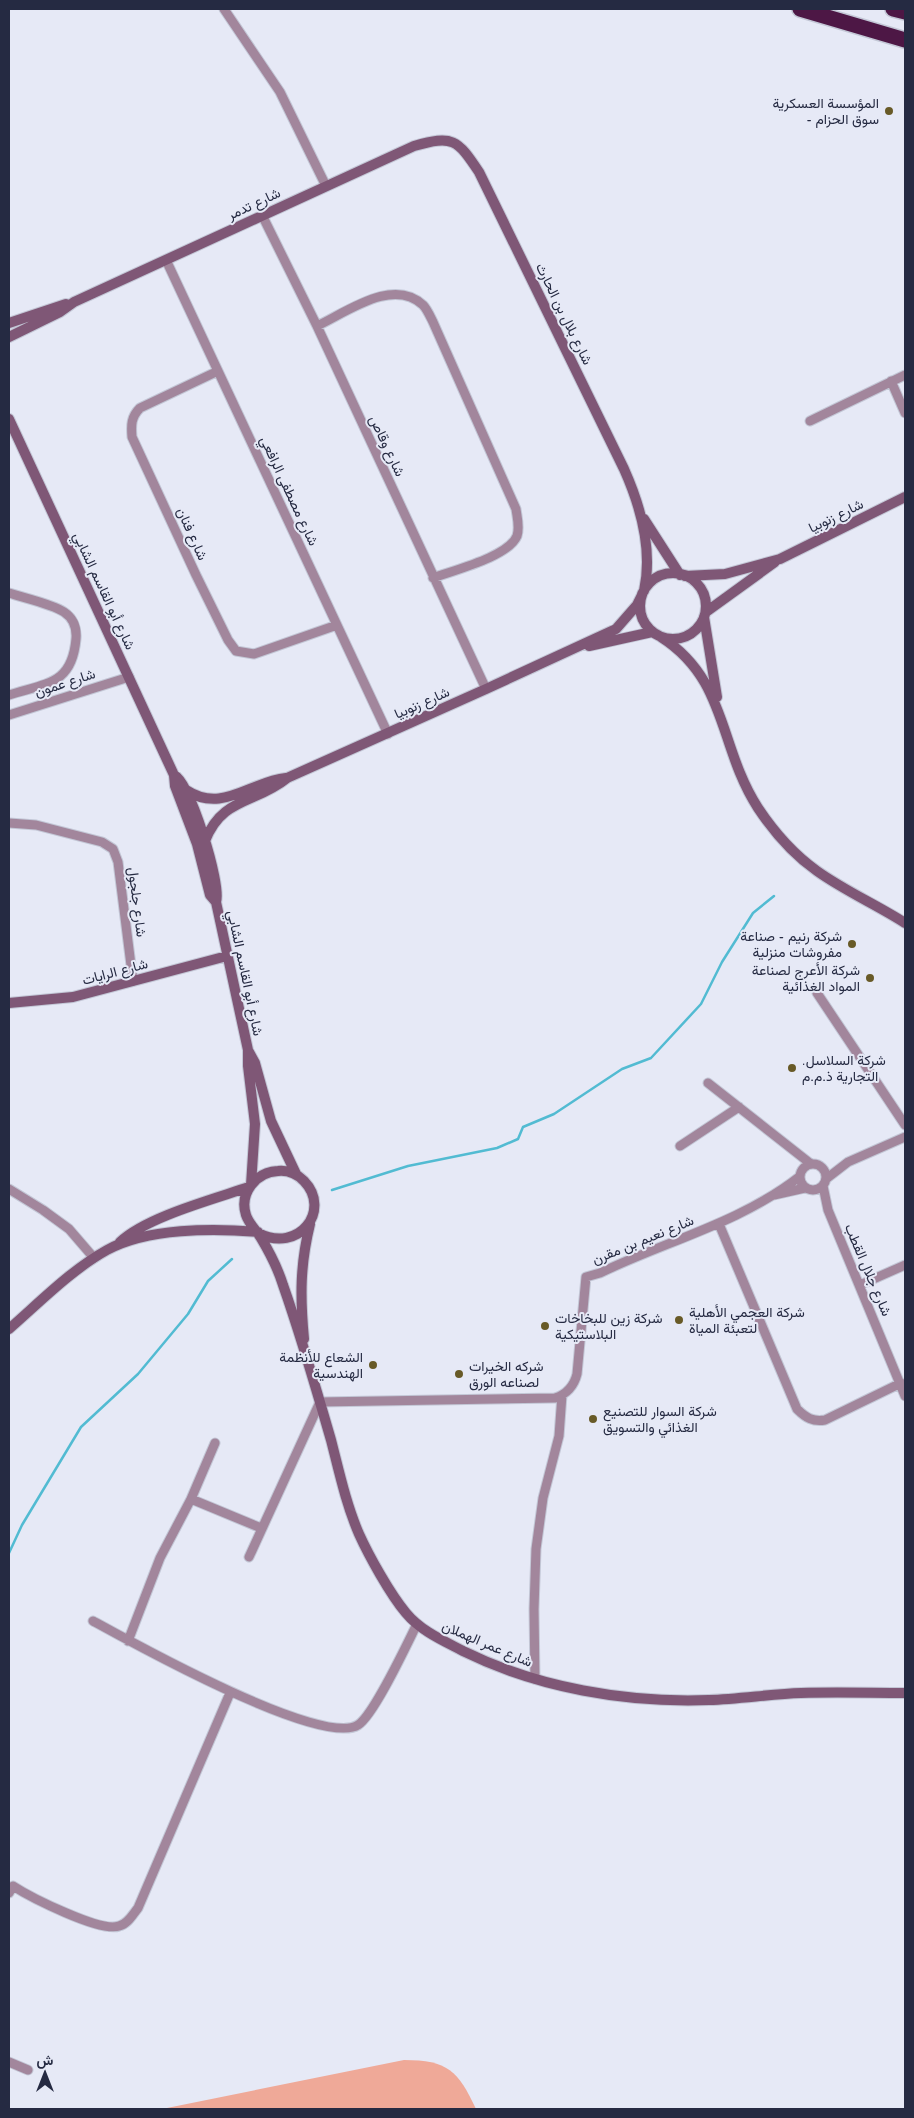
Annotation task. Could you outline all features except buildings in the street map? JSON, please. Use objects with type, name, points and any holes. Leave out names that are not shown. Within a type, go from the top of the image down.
[{"type":"highway","points":[[800,9],[905,40]]},
{"type":"highway","points":[[893,9],[905,12]]},
{"type":"street","points":[[224,9],[280,92],[326,186]]},
{"type":"street","name":"شارع تدمر","points":[[9,323],[74,302],[414,146],[432,141],[448,140]]},
{"type":"street","name":"شارع بلال بن الحارث","points":[[448,140],[463,148],[479,172],[631,485],[640,512],[648,554],[648,571],[643,593]]},
{"type":"street","name":"شارع وقاص","points":[[262,215],[317,326],[486,689]]},
{"type":"street","name":"شارع مصطفى الرافعي","points":[[166,260],[388,734]]},
{"type":"street","points":[[317,326],[379,296],[396,293],[409,296],[424,306],[433,322],[516,508],[519,526],[517,536],[500,553],[433,578]]},
{"type":"street","name":"شارع تدمر","points":[[9,337],[60,312],[74,302]]},
{"type":"street","name":"شارع فنان","points":[[218,371],[140,408],[135,413],[131,426],[132,437],[196,575],[228,640],[236,651],[254,654],[337,625]]},
{"type":"street","points":[[810,421],[905,375]]},
{"type":"street","points":[[891,381],[905,413]]},
{"type":"street","name":"شارع أبو القاسم الشابي","points":[[9,419],[174,775],[175,786],[198,844],[210,895],[216,902]]},
{"type":"street","name":"شارع زنوبيا","points":[[705,615],[780,559],[905,497]]},
{"type":"street","name":"شارع بلال بن الحارث","points":[[640,512],[665,553],[683,575]]},
{"type":"street","points":[[648,554],[665,553]]},
{"type":"street","name":"شارع زنوبيا","points":[[683,575],[725,574],[780,559]]},
{"type":"street","points":[[719,711],[698,670],[678,648],[656,634],[641,615],[640,605],[643,593],[655,579],[663,575],[683,575],[693,580],[704,594],[705,615],[719,711],[730,750],[743,783],[758,808],[799,858],[818,872],[905,923]]},
{"type":"street","points":[[9,593],[63,612],[74,624],[76,634],[75,651],[63,675],[55,680],[9,695]]},
{"type":"street","name":"شارع زنوبيا","points":[[205,841],[213,824],[225,811],[272,788],[287,778],[388,734],[616,629],[630,615],[643,593]]},
{"type":"street","points":[[656,634],[671,639],[682,638],[691,634],[699,626],[705,615]]},
{"type":"street","name":"شارع زنوبيا","points":[[569,651],[656,634]]},
{"type":"street","name":"شارع عمون","points":[[9,716],[129,677]]},
{"type":"street","name":"شارع أبو القاسم الشابي","points":[[174,775],[179,778],[186,790],[205,841],[217,890],[216,902],[248,1050],[248,1066],[255,1124],[250,1186]]},
{"type":"street","name":"شارع زنوبيا","points":[[186,790],[202,799],[220,800],[266,782],[287,778]]},
{"type":"street","name":"شارع جلجول","points":[[9,823],[36,825],[102,842],[113,850],[118,862],[133,981]]},
{"type":"street","name":"شارع الرايات","points":[[9,1003],[73,997],[227,956]]},
{"type":"street","points":[[817,993],[905,1125]]},
{"type":"street","name":"شارع أبو القاسم الشابي","points":[[248,1050],[255,1063],[271,1121],[296,1174]]},
{"type":"street","points":[[708,1083],[786,1146],[825,1172],[824,1183]]},
{"type":"street","points":[[680,1146],[738,1107]]},
{"type":"street","points":[[786,1146],[800,1173],[800,1182],[809,1190],[824,1183],[848,1162],[905,1137]]},
{"type":"street","points":[[800,1173],[815,1164],[848,1162]]},
{"type":"street","points":[[284,1170],[296,1174],[304,1180],[312,1194],[314,1209],[311,1219],[304,1229],[294,1236],[282,1240],[269,1238],[258,1232],[247,1219],[245,1211],[246,1194],[250,1186],[260,1176],[271,1171],[284,1170]]},
{"type":"street","name":"شارع نعيم بن مقرن","points":[[562,1395],[575,1382],[577,1374],[586,1277],[719,1224],[769,1196],[800,1173]]},
{"type":"street","name":"شارع جلال القطب","points":[[824,1183],[828,1210],[905,1396]]},
{"type":"street","points":[[118,1245],[127,1235],[149,1223],[250,1186]]},
{"type":"street","points":[[9,1189],[43,1210],[69,1230],[94,1258]]},
{"type":"street","name":"شارع نعيم بن مقرن","points":[[769,1196],[809,1190]]},
{"type":"street","name":"شارع جلال القطب","points":[[809,1190],[828,1210]]},
{"type":"street","name":"شارع عمر الهملان","points":[[306,1352],[300,1282],[302,1261],[311,1219]]},
{"type":"street","points":[[719,1224],[802,1415],[817,1421],[825,1420],[901,1384]]},
{"type":"street","points":[[9,1329],[94,1258],[118,1245],[152,1236],[188,1231],[258,1232]]},
{"type":"street","name":"شارع عمر الهملان","points":[[258,1232],[276,1268],[306,1352],[358,1532],[376,1567],[406,1613],[430,1634],[479,1659],[535,1679],[571,1688],[662,1700],[710,1700],[801,1693],[905,1693]]},
{"type":"street","points":[[860,1285],[905,1265]]},
{"type":"street","points":[[249,1557],[320,1402],[555,1398],[562,1395],[559,1436],[543,1498],[536,1550],[534,1610],[535,1679]]},
{"type":"street","points":[[128,1641],[160,1558],[191,1499],[215,1443]]},
{"type":"street","points":[[191,1499],[261,1528]]},
{"type":"street","points":[[93,1621],[230,1693],[327,1728],[342,1729],[357,1726],[371,1712],[417,1624]]},
{"type":"street","points":[[10,1887],[78,1918],[107,1928],[119,1926],[128,1921],[138,1908],[230,1693]]},
{"type":"street","points":[[9,2062],[28,2070]]},
{"type":"shaded area","points":[[404,2060],[431,2062],[450,2070],[463,2085],[476,2109],[162,2109]]},
{"type":"waterway","points":[[332,1190],[408,1166],[497,1148],[518,1139],[523,1127],[554,1114],[622,1069],[651,1058],[701,1004],[722,962],[753,913],[774,896]]},
{"type":"waterway","points":[[9,1553],[22,1525],[81,1427],[138,1374],[188,1314],[208,1281],[232,1259]]},
{"type":"place","name":"المؤسسة العسكرية - سوق الحزام","points":[[889,111]]},
{"type":"place","name":"شركة رنيم - صناعة مفروشات منزلية","points":[[852,944]]},
{"type":"place","name":"شركة الأعرج لصناعة المواد الغذائية","points":[[870,978]]},
{"type":"place","name":".شركة السلاسل التجارية ذ.م.م","points":[[792,1068]]},
{"type":"place","name":"شركة العجمي الأهلية لتعبئة المياة","points":[[679,1320]]},
{"type":"place","name":"شركة زين للبخاخات البلاستيكية","points":[[545,1326]]},
{"type":"place","name":"الشعاع للأنظمة الهندسية","points":[[373,1365]]},
{"type":"place","name":"شركه الخيرات لصناعه الورق","points":[[459,1374]]},
{"type":"place","name":"شركة السوار للتصنيع الغذائي والتسويق","points":[[593,1419]]}]
